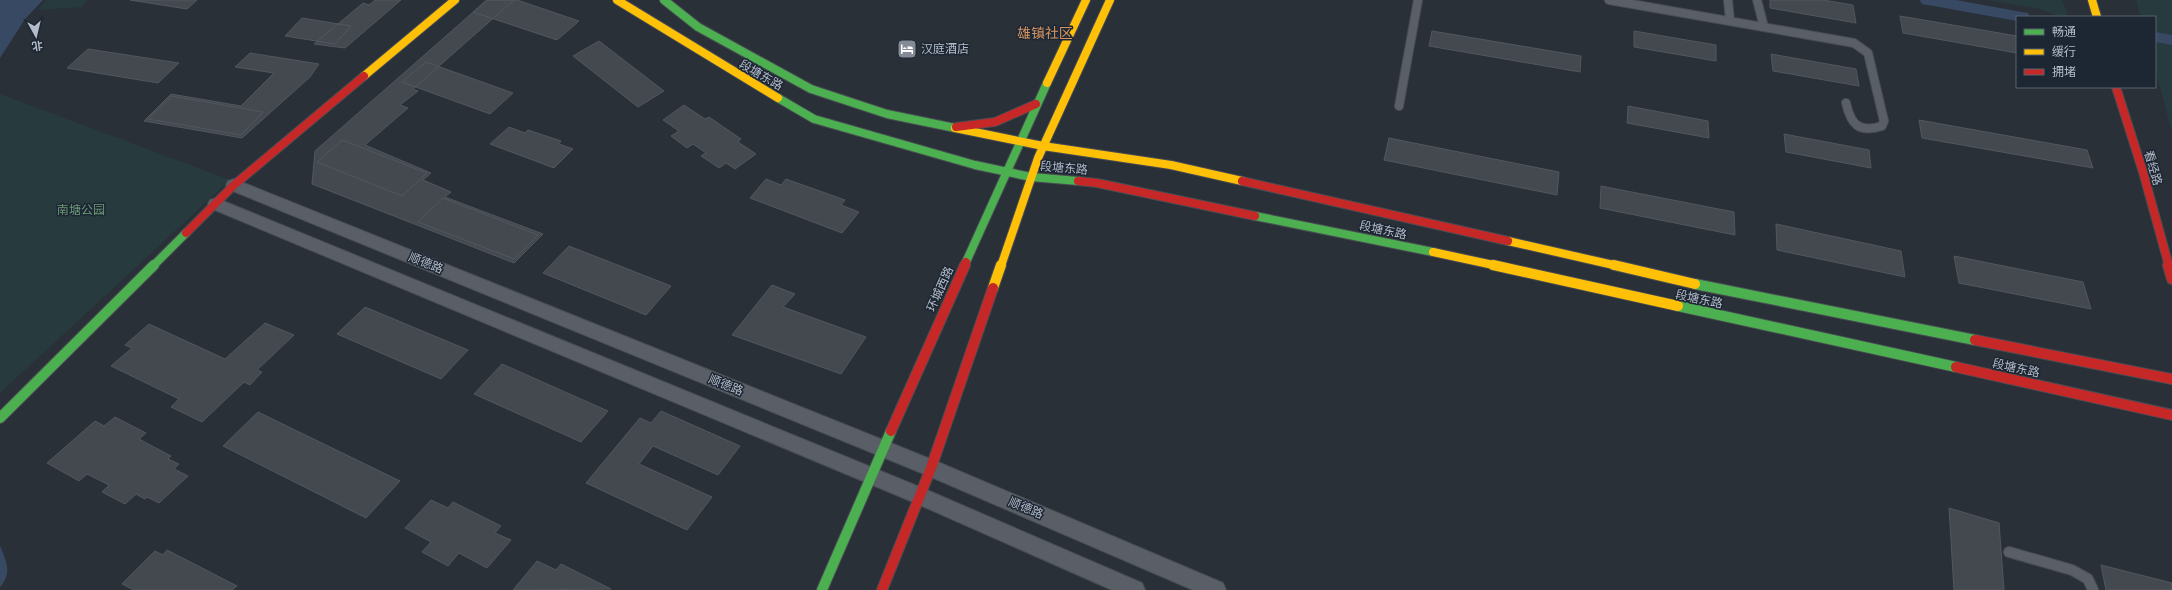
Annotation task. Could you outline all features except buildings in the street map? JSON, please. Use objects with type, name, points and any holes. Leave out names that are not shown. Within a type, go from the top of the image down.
[{"type":"main road","points":[[0,418],[234,186],[455,0]]},
{"type":"main road","name":"段塘东路","points":[[617,0],[732,72],[814,119],[975,165],[1031,177],[1098,182],[1362,237],[2172,415]]},
{"type":"main road","name":"段塘东路","points":[[664,0],[698,27],[811,89],[887,114],[1043,146],[1171,166],[1749,296],[2172,379]]},
{"type":"main road","name":"环城西路","points":[[822,590],[1005,172],[1086,0]]},
{"type":"main road","points":[[882,590],[932,468],[1031,177],[1043,146],[1110,0]]},
{"type":"main road","points":[[2092,0],[2097,16]]},
{"type":"main road","name":"看经路","points":[[2116,88],[2143,172],[2172,279]]},
{"type":"main road","points":[[956,127],[995,122],[1036,104]]},
{"type":"street","name":"顺德路","points":[[234,186],[932,468],[1216,590]]},
{"type":"street","points":[[216,204],[920,496],[1135,590]]},
{"type":"lane","points":[[1399,106],[1418,0]]},
{"type":"lane","points":[[1609,0],[1854,43],[1868,53],[1884,121],[1882,126],[1869,129],[1856,126],[1849,117],[1846,103]]},
{"type":"lane","points":[[1728,0],[1730,21]]},
{"type":"lane","points":[[1757,0],[1764,27]]},
{"type":"lane","points":[[2009,552],[2072,570],[2088,579],[2093,590]]},
{"type":"green space","points":[[46,0],[87,0],[82,7],[38,10]]},
{"type":"green space","points":[[1989,0],[2062,0],[2068,16],[2058,16],[2040,9]]},
{"type":"green space","points":[[2136,0],[2172,0],[2172,132],[2156,73],[2156,16],[2141,16]]},
{"type":"green space","name":"南塘公园","points":[[0,94],[230,180],[0,393]]},
{"type":"water","points":[[0,0],[43,0],[25,19],[0,58]]},
{"type":"water","points":[[0,546],[5,557],[7,573],[4,582],[0,587]]},
{"type":"waterway","points":[[1928,0],[2016,16]]},
{"type":"waterway","points":[[2156,37],[2172,40]]},
{"type":"traffic: fast","points":[[664,0],[698,27],[811,89],[887,114],[955,128]]},
{"type":"traffic: fast","points":[[966,262],[1047,83]]},
{"type":"traffic: fast","points":[[778,98],[814,119],[975,165],[1031,177],[1078,181]]},
{"type":"traffic: fast","points":[[1255,216],[1433,252]]},
{"type":"traffic: fast","points":[[0,418],[186,233]]},
{"type":"traffic: fast","points":[[1695,284],[1975,340]]},
{"type":"traffic: fast","points":[[1678,306],[1956,367]]},
{"type":"traffic: fast","points":[[822,590],[891,431]]},
{"type":"traffic: slow","points":[[364,76],[455,0]]},
{"type":"traffic: slow","points":[[617,0],[778,98]]},
{"type":"traffic: slow","points":[[1047,83],[1086,0]]},
{"type":"traffic: slow","points":[[993,288],[1038,158],[1110,0]]},
{"type":"traffic: slow","points":[[2092,0],[2097,16]]},
{"type":"traffic: slow","points":[[955,128],[1043,146],[1171,165],[1242,181]]},
{"type":"traffic: slow","points":[[1508,241],[1695,284]]},
{"type":"traffic: slow","points":[[1433,252],[1678,306]]},
{"type":"traffic: jam","points":[[186,233],[234,185],[364,76]]},
{"type":"traffic: jam","points":[[2116,88],[2143,172],[2172,279]]},
{"type":"traffic: jam","points":[[956,127],[995,122],[1036,104]]},
{"type":"traffic: jam","points":[[1078,181],[1097,183],[1255,216]]},
{"type":"traffic: jam","points":[[1242,181],[1508,241]]},
{"type":"traffic: jam","points":[[891,431],[966,262]]},
{"type":"traffic: jam","points":[[882,590],[931,468],[993,288]]},
{"type":"traffic: jam","points":[[1975,340],[2172,379]]},
{"type":"traffic: jam","points":[[1956,367],[2172,415]]},
{"type":"place","name":"汉庭酒店","points":[[907,49]]},
{"type":"district","name":"雄镇社区","points":[[1045,33]]}]
